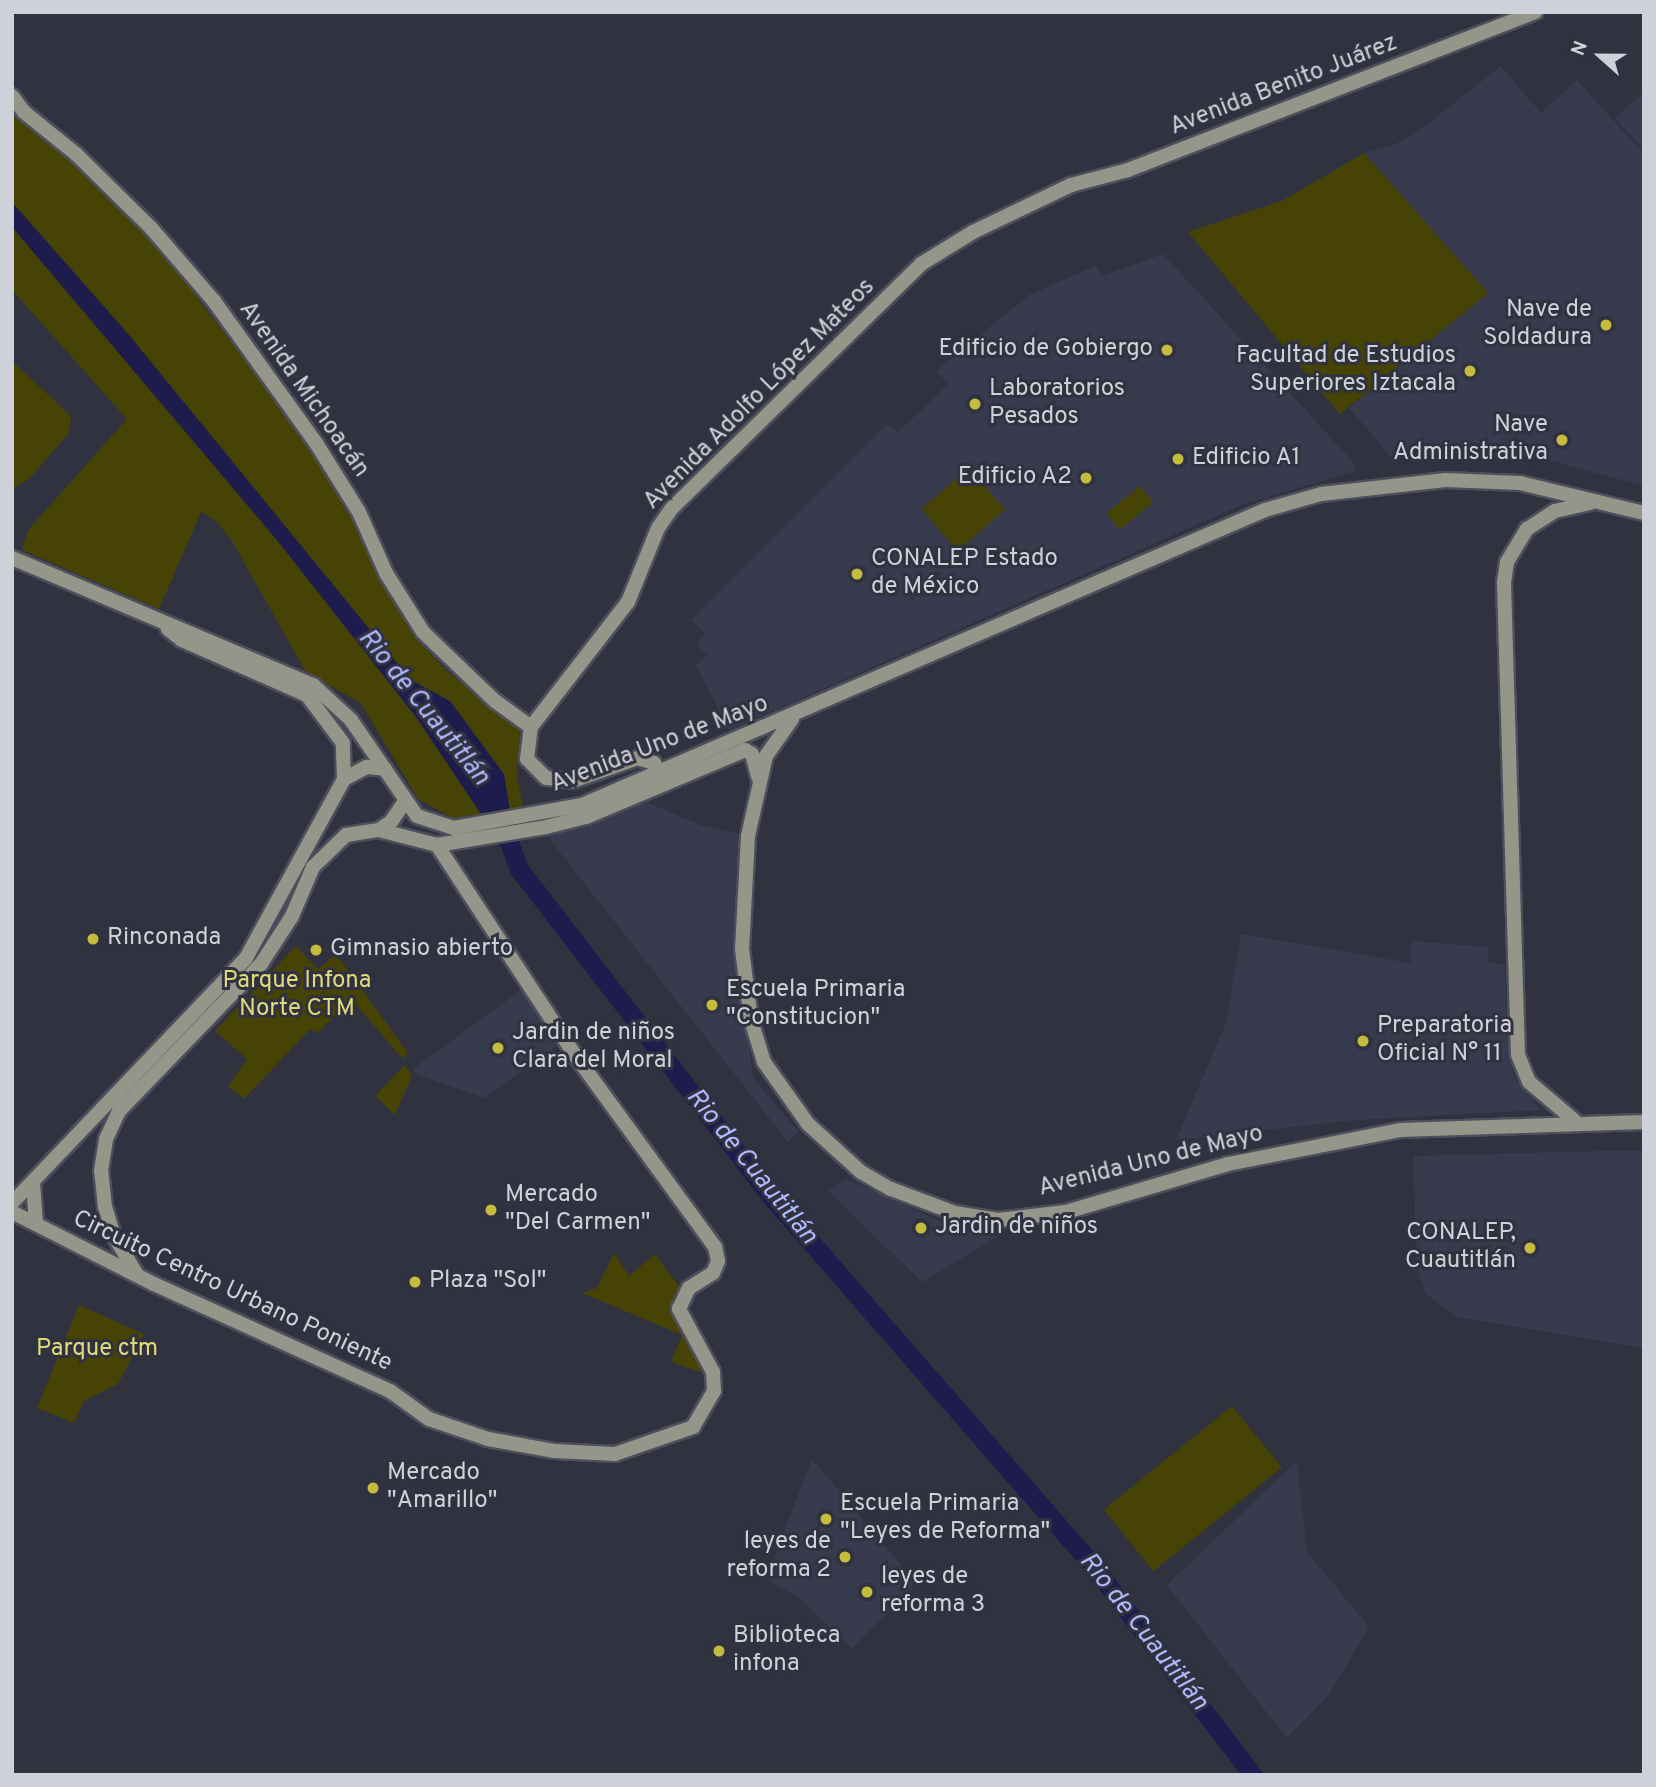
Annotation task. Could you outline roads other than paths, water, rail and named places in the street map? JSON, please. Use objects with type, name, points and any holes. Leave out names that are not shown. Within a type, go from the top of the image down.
[{"type":"main road","name":"Avenida Benito Juárez","points":[[1128,170],[1535,12]]},
{"type":"main road","name":"Avenida Michoacán","points":[[12,96],[23,112],[76,154],[152,229],[214,301],[316,443],[423,632],[495,701],[531,727]]},
{"type":"main road","name":"Avenida Adolfo López Mateos","points":[[531,727],[628,603],[658,528],[672,508],[921,264],[973,232],[1071,185],[1128,170]]},
{"type":"main road","name":"Avenida Uno de Mayo","points":[[663,779],[796,716],[1265,510],[1310,497],[1375,485],[1458,480],[1520,483],[1644,513]]},
{"type":"main road","points":[[1575,1121],[1530,1083],[1518,1055],[1504,583],[1507,562],[1527,529],[1555,511],[1599,502]]},
{"type":"main road","points":[[12,558],[164,625],[192,632],[313,685],[351,720],[417,816],[454,828],[484,830]]},
{"type":"main road","points":[[12,1203],[225,985],[246,957],[328,814],[344,779],[343,743],[307,695],[182,640],[164,625]]},
{"type":"main road","name":"Avenida Uno de Mayo","points":[[796,716],[775,739],[758,779],[742,924],[745,984],[756,1042],[764,1062],[808,1124],[861,1172],[891,1189],[955,1213],[998,1220],[1066,1212],[1228,1164],[1400,1130],[1575,1121],[1644,1122]]},
{"type":"main road","points":[[531,727],[527,759],[545,778],[572,781],[628,759],[654,763],[663,779]]},
{"type":"main road","points":[[328,814],[337,831],[346,835],[379,830],[437,845],[484,830],[544,820],[745,750],[752,754],[758,779]]},
{"type":"main road","points":[[344,779],[368,767],[384,769]]},
{"type":"main road","points":[[379,830],[391,822],[405,801]]},
{"type":"main road","points":[[136,1273],[114,1236],[105,1207],[101,1171],[106,1139],[119,1111],[261,964],[292,916],[313,867],[346,835]]},
{"type":"main road","name":"Circuito Centro Urbano Poniente","points":[[12,1212],[390,1391],[429,1419],[488,1439],[555,1451],[615,1454],[693,1427],[707,1408],[714,1391],[713,1372],[680,1309],[690,1288],[713,1273],[718,1261],[715,1247],[573,1052],[437,845]]},
{"type":"main road","points":[[33,1182],[36,1224]]},
{"type":"water","points":[[12,202],[129,335],[411,680],[450,701],[504,774],[510,810],[481,814],[416,717],[276,539],[12,227]]},
{"type":"waterway","name":"Rio de Cuautitlán","points":[[499,815],[519,869],[775,1201],[1090,1562],[1253,1775]]},
{"type":"place","name":"Nave de Soldadura","points":[[1606,325]]},
{"type":"place","name":"Edificio de Gobiergo","points":[[1167,350]]},
{"type":"place","name":"Facultad de Estudios Superiores Iztacala","points":[[1470,371]]},
{"type":"place","name":"Laboratorios Pesados","points":[[975,404]]},
{"type":"place","name":"Nave Administrativa","points":[[1562,440]]},
{"type":"place","name":"Edificio A1","points":[[1178,459]]},
{"type":"place","name":"Edificio A2","points":[[1086,478]]},
{"type":"place","name":"CONALEP Estado de México","points":[[857,574]]},
{"type":"place","name":"Rinconada","points":[[93,939]]},
{"type":"place","name":"Gimnasio abierto","points":[[316,950]]},
{"type":"place","name":"Escuela Primaria \"Constitucion\"","points":[[712,1005]]},
{"type":"place","name":"Preparatoria Oficial N° 11","points":[[1363,1041]]},
{"type":"place","name":"Jardin de niños Clara del Moral","points":[[498,1048]]},
{"type":"place","name":"Mercado \"Del Carmen\"","points":[[491,1210]]},
{"type":"place","name":"Jardin de niños","points":[[921,1228]]},
{"type":"place","name":"CONALEP, Cuautitlán","points":[[1530,1248]]},
{"type":"place","name":"Plaza \"Sol\"","points":[[415,1282]]},
{"type":"place","name":"Mercado \"Amarillo\"","points":[[373,1488]]},
{"type":"place","name":"Escuela Primaria \"Leyes de Reforma\"","points":[[826,1519]]},
{"type":"place","name":"leyes de reforma 2","points":[[845,1557]]},
{"type":"place","name":"leyes de reforma 3","points":[[867,1592]]},
{"type":"place","name":"Biblioteca infona","points":[[719,1651]]},
{"type":"park label","name":"Parque Infona Norte CTM","points":[[297,996]]},
{"type":"park label","name":"Parque ctm","points":[[97,1350]]}]
